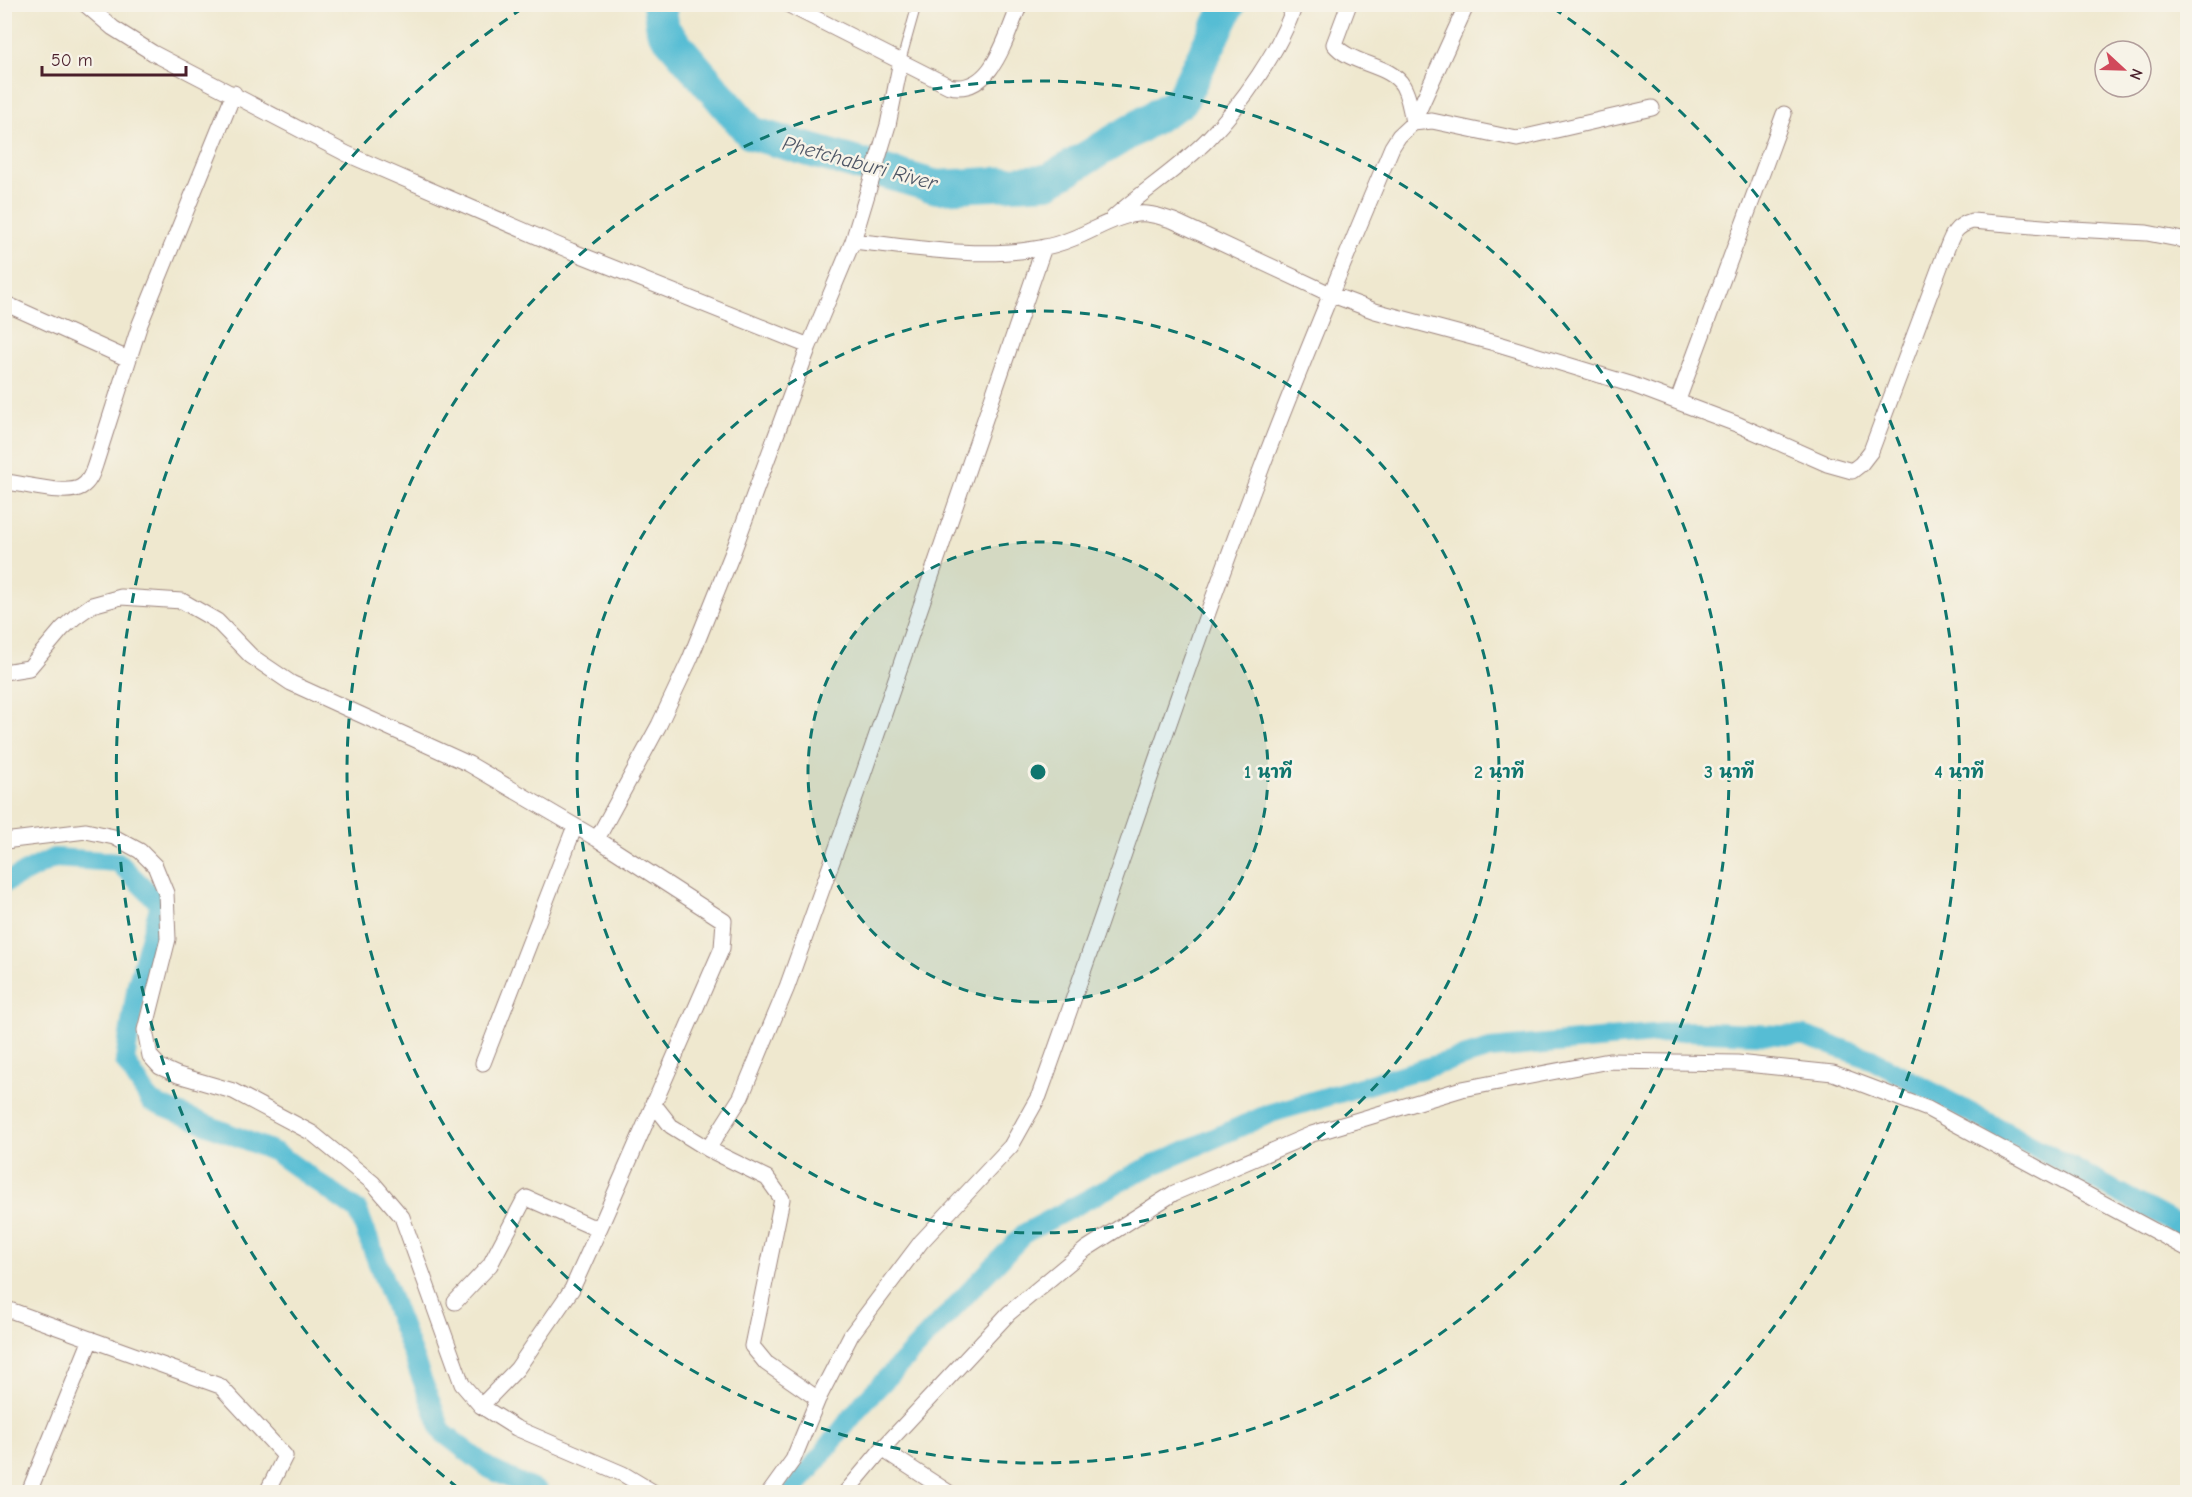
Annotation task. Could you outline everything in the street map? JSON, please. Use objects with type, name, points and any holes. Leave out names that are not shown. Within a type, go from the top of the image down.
[{"type":"street","points":[[85,4],[113,28],[174,65],[234,93],[347,154],[571,251],[809,346]]},
{"type":"street","points":[[787,4],[957,88],[972,86],[984,79],[1020,4]]},
{"type":"street","points":[[1109,222],[1208,140],[1238,103],[1276,48],[1295,4]]},
{"type":"street","points":[[1349,4],[1334,44],[1341,54],[1389,74],[1402,83],[1413,123]]},
{"type":"street","points":[[770,1492],[794,1460],[818,1399],[851,1335],[921,1242],[1011,1146],[1039,1096],[1239,528],[1330,294],[1392,147],[1399,136],[1413,123],[1467,4]]},
{"type":"street","points":[[597,839],[659,725],[690,659],[733,552],[809,346],[853,241],[888,126],[901,62]]},
{"type":"street","points":[[4,482],[68,490],[83,486],[88,480],[96,462],[128,359],[234,93]]},
{"type":"street","points":[[1413,123],[1432,122],[1517,139],[1652,108]]},
{"type":"street","points":[[1678,400],[1784,114]]},
{"type":"street","points":[[853,241],[949,251],[1010,252],[1044,247],[1076,238],[1109,222],[1138,215],[1160,216],[1330,294],[1375,311],[1502,345],[1678,400],[1739,424],[1827,464],[1852,471],[1871,451],[1944,256],[1955,231],[1962,224],[1972,220],[2055,228],[2147,233],[2187,242]]},
{"type":"street","points":[[708,1149],[741,1097],[787,987],[863,775],[1044,247]]},
{"type":"street","points":[[4,303],[128,359]]},
{"type":"street","points":[[4,672],[29,668],[62,629],[92,605],[122,597],[182,601],[218,621],[250,656],[291,683],[470,764],[597,839],[724,921],[722,948],[572,1289],[517,1369],[481,1406]]},
{"type":"street","points":[[483,1063],[575,826]]},
{"type":"street","points":[[4,842],[86,831],[114,837],[140,851],[155,866],[166,893],[168,939],[145,1030],[150,1056],[160,1067],[178,1075],[233,1091],[312,1133],[373,1183],[402,1217],[462,1384],[481,1406],[516,1428],[623,1474],[653,1492]]},
{"type":"street","points":[[846,1492],[882,1449],[1010,1313],[1086,1249],[1174,1192],[1312,1134],[1462,1089],[1609,1061],[1737,1063],[1833,1073],[1928,1109],[2187,1248]]},
{"type":"street","points":[[653,1103],[671,1125],[708,1149],[767,1178],[782,1198],[753,1346],[766,1362],[818,1399]]},
{"type":"street","points":[[455,1302],[490,1265],[527,1198],[590,1226],[597,1227],[602,1223]]},
{"type":"street","points":[[4,1308],[220,1386],[285,1456],[267,1492]]},
{"type":"street","points":[[30,1492],[90,1339]]},
{"type":"street","points":[[882,1449],[948,1492]]},
{"type":"lane","points":[[901,62],[917,4]]},
{"type":"waterway","name":"Phetchaburi River","points":[[659,4],[663,30],[751,133],[937,187],[1048,181],[1181,101],[1229,4]]},
{"type":"waterway","points":[[4,883],[54,858],[118,862],[160,904],[137,984],[125,1061],[151,1102],[275,1152],[358,1211],[442,1432],[490,1469],[539,1492]]},
{"type":"waterway","points":[[792,1492],[863,1403],[1025,1233],[1140,1171],[1271,1113],[1490,1049],[1685,1031],[1805,1036],[1871,1059],[2188,1230]]}]
